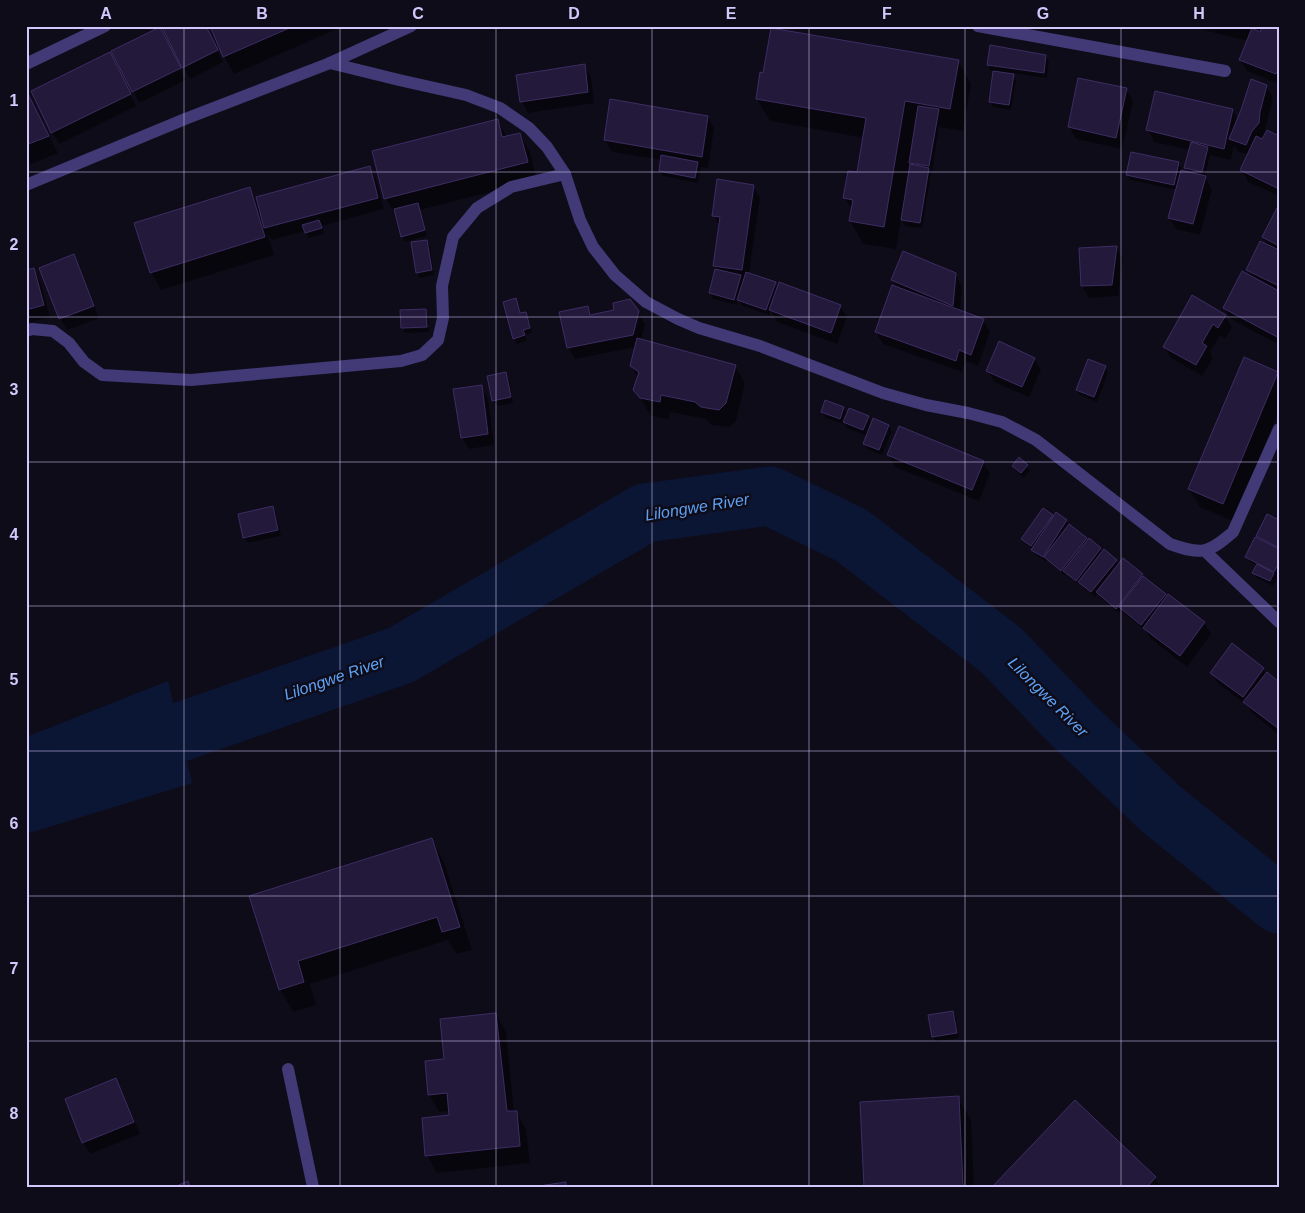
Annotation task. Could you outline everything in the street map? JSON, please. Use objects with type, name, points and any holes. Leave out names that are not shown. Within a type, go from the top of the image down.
[{"type":"street","points":[[26,64],[105,26]]},
{"type":"street","points":[[26,185],[185,119],[330,63],[411,26]]},
{"type":"street","points":[[978,26],[1225,71]]},
{"type":"street","points":[[330,63],[466,95],[500,108],[529,128],[547,147],[565,174],[580,220],[593,247],[615,275],[646,302],[699,328],[760,346],[883,393],[1002,422],[1036,440],[1170,544],[1188,550],[1205,551],[1219,544],[1233,532],[1279,429]]},
{"type":"street","points":[[26,331],[32,329],[53,331],[68,343],[84,362],[102,375],[131,377],[191,380],[401,361],[422,355],[438,340],[442,318],[442,286],[453,237],[477,208],[511,187],[565,174]]},
{"type":"street","points":[[1205,551],[1279,622]]},
{"type":"street","points":[[288,1069],[313,1187]]},
{"type":"water","points":[[168,681],[192,783],[26,834],[26,737]]},
{"type":"building","points":[[206,26],[218,50],[182,68],[162,27]]},
{"type":"building","points":[[210,26],[294,26],[223,57]]},
{"type":"building","points":[[1262,26],[1279,28],[1279,67],[1276,74],[1239,60],[1252,28],[1260,32]]},
{"type":"building","points":[[160,27],[181,68],[132,92],[111,51]]},
{"type":"building","points":[[771,28],[959,60],[950,109],[905,101],[884,227],[849,221],[853,200],[843,198],[848,171],[857,172],[866,118],[756,99],[760,72],[763,73]]},
{"type":"building","points":[[990,45],[1046,55],[1044,73],[987,65]]},
{"type":"building","points":[[110,52],[131,94],[51,133],[31,91]]},
{"type":"building","points":[[585,64],[588,92],[520,102],[516,75]]},
{"type":"building","points":[[993,71],[1014,74],[1009,105],[989,102]]},
{"type":"building","points":[[1078,78],[1127,88],[1116,138],[1068,127]]},
{"type":"building","points":[[1251,79],[1267,85],[1259,123],[1252,131],[1246,145],[1229,139]]},
{"type":"building","points":[[1155,91],[1233,109],[1224,149],[1146,130]]},
{"type":"building","points":[[28,94],[49,136],[26,145],[26,95]]},
{"type":"building","points":[[610,99],[708,116],[702,157],[604,140]]},
{"type":"building","points":[[918,106],[939,109],[929,166],[909,163]]},
{"type":"building","points":[[498,119],[502,137],[520,133],[528,162],[384,199],[372,151]]},
{"type":"building","points":[[1267,130],[1279,136],[1279,184],[1277,188],[1240,170],[1256,136],[1262,139]]},
{"type":"building","points":[[1191,142],[1208,147],[1202,172],[1184,168]]},
{"type":"building","points":[[1131,152],[1179,162],[1174,185],[1126,175]]},
{"type":"building","points":[[661,155],[698,162],[695,178],[659,171]]},
{"type":"building","points":[[910,164],[929,168],[920,223],[901,220]]},
{"type":"building","points":[[370,166],[378,198],[264,228],[256,197]]},
{"type":"building","points":[[1181,170],[1206,176],[1193,224],[1168,218]]},
{"type":"building","points":[[717,179],[754,185],[742,270],[713,266],[720,217],[712,216]]},
{"type":"building","points":[[250,187],[265,237],[150,273],[134,223]]},
{"type":"building","points":[[418,203],[425,230],[401,237],[394,209]]},
{"type":"building","points":[[1279,204],[1279,246],[1262,237]]},
{"type":"building","points":[[319,220],[322,228],[305,233],[302,225]]},
{"type":"building","points":[[427,240],[432,270],[416,273],[411,242]]},
{"type":"building","points":[[1260,241],[1279,250],[1279,286],[1246,270]]},
{"type":"building","points":[[1117,246],[1112,285],[1081,286],[1079,248]]},
{"type":"building","points":[[903,251],[956,273],[953,306],[891,280]]},
{"type":"building","points":[[74,254],[94,306],[59,319],[39,268]]},
{"type":"building","points":[[34,268],[44,305],[26,310],[26,270]]},
{"type":"building","points":[[715,269],[741,275],[734,300],[709,293]]},
{"type":"building","points":[[1242,271],[1279,291],[1279,338],[1223,308]]},
{"type":"building","points":[[746,272],[776,282],[766,310],[737,300]]},
{"type":"building","points":[[779,282],[841,305],[831,333],[769,310]]},
{"type":"building","points":[[892,285],[984,319],[971,355],[959,350],[956,361],[875,332]]},
{"type":"building","points":[[1192,295],[1226,315],[1218,328],[1213,324],[1202,343],[1207,346],[1196,365],[1163,347]]},
{"type":"building","points":[[516,298],[520,313],[526,312],[530,328],[523,330],[525,335],[513,339],[503,302]]},
{"type":"building","points":[[630,299],[639,311],[633,335],[567,348],[559,312],[588,306],[590,315],[614,310],[613,303]]},
{"type":"building","points":[[426,309],[427,327],[401,328],[400,310]]},
{"type":"building","points":[[637,338],[736,365],[726,403],[719,410],[701,407],[695,402],[661,395],[660,402],[640,398],[633,390],[639,372],[630,366]]},
{"type":"building","points":[[999,341],[1035,358],[1022,387],[986,371]]},
{"type":"building","points":[[1244,357],[1278,372],[1223,504],[1188,489]]},
{"type":"building","points":[[1088,359],[1106,366],[1094,397],[1076,390]]},
{"type":"building","points":[[506,372],[511,397],[492,401],[487,376]]},
{"type":"building","points":[[482,385],[488,434],[461,438],[453,389]]},
{"type":"building","points":[[825,400],[844,407],[840,419],[821,412]]},
{"type":"building","points":[[849,408],[869,416],[863,430],[843,422]]},
{"type":"building","points":[[873,418],[889,425],[879,450],[863,444]]},
{"type":"building","points":[[899,426],[984,461],[972,490],[887,455]]},
{"type":"building","points":[[1019,457],[1028,465],[1021,473],[1012,466]]},
{"type":"building","points":[[273,506],[278,530],[243,538],[238,514]]},
{"type":"building","points":[[1043,508],[1053,515],[1031,546],[1021,539]]},
{"type":"building","points":[[1056,512],[1067,520],[1043,557],[1031,550]]},
{"type":"building","points":[[1267,514],[1279,520],[1279,548],[1256,536]]},
{"type":"building","points":[[1069,524],[1087,538],[1061,571],[1044,557]]},
{"type":"building","points":[[1255,537],[1279,549],[1279,563],[1274,572],[1245,557]]},
{"type":"building","points":[[1089,538],[1101,548],[1076,581],[1063,571]]},
{"type":"building","points":[[1104,549],[1117,560],[1091,592],[1078,582]]},
{"type":"building","points":[[1123,558],[1143,574],[1116,609],[1096,592]]},
{"type":"building","points":[[1257,564],[1274,573],[1270,581],[1252,573]]},
{"type":"building","points":[[1143,576],[1166,594],[1141,625],[1119,607]]},
{"type":"building","points":[[1168,594],[1205,622],[1180,656],[1143,628]]},
{"type":"building","points":[[1232,643],[1264,668],[1243,697],[1210,673]]},
{"type":"building","points":[[1267,672],[1279,682],[1279,729],[1243,702]]},
{"type":"building","points":[[432,838],[460,927],[442,932],[437,917],[298,961],[304,982],[279,990],[249,896]]},
{"type":"building","points":[[953,1011],[957,1033],[932,1037],[928,1015]]},
{"type":"building","points":[[496,1013],[507,1111],[517,1111],[520,1146],[425,1156],[422,1118],[449,1115],[447,1093],[428,1095],[425,1061],[444,1059],[440,1019]]},
{"type":"building","points":[[116,1078],[134,1122],[82,1143],[65,1099]]},
{"type":"building","points":[[959,1096],[963,1187],[864,1187],[860,1102]]},
{"type":"building","points":[[1075,1100],[1156,1177],[1147,1187],[992,1187]]},
{"type":"building","points":[[188,1181],[190,1187],[174,1187]]},
{"type":"building","points":[[566,1182],[566,1187],[532,1187]]},
{"type":"waterway","name":"Lilongwe River","points":[[26,784],[401,655],[645,513],[770,496],[851,535],[1001,650],[1072,724],[1161,809],[1279,904]]}]
